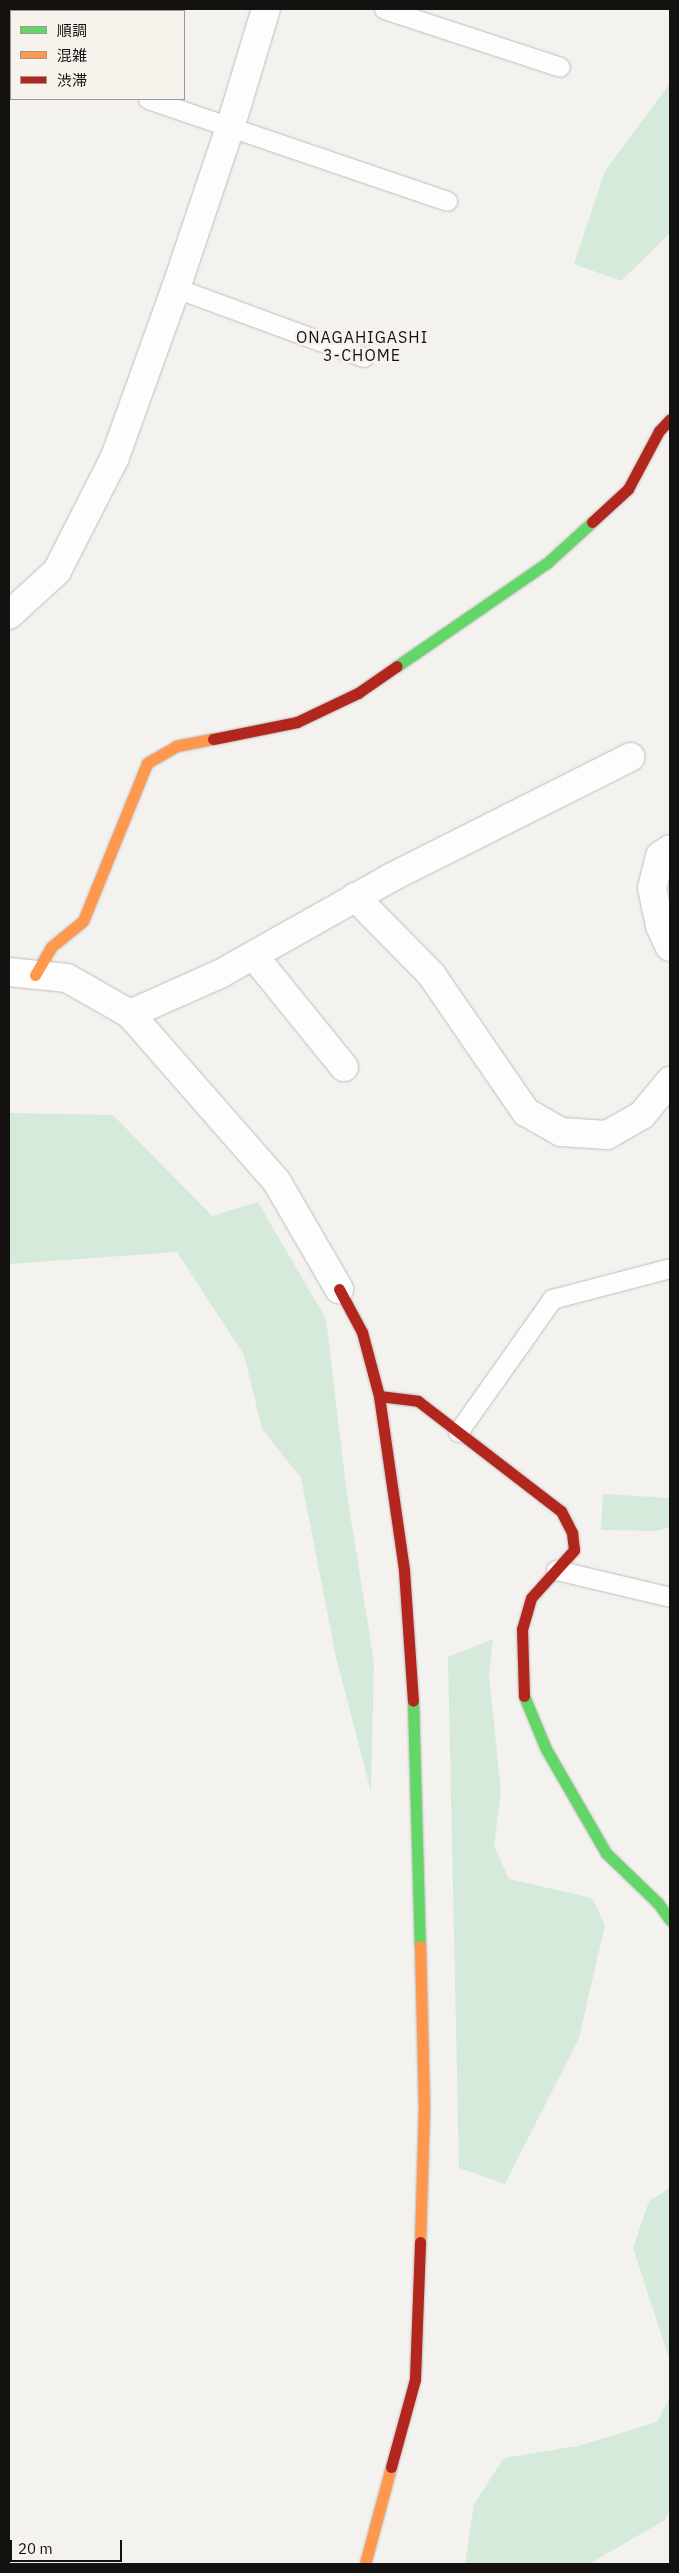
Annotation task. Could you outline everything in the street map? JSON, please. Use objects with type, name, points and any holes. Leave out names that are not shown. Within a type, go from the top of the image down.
[{"type":"street","points":[[9,615],[57,571],[115,457],[176,288],[230,128],[266,9]]},
{"type":"street","points":[[22,974],[83,921],[147,763],[176,746],[297,722],[358,693],[547,563],[628,489],[659,430],[670,419]]},
{"type":"street","points":[[130,1014],[220,974],[392,877],[631,757]]},
{"type":"street","points":[[670,849],[660,856],[652,888],[660,926],[670,947]]},
{"type":"street","points":[[355,898],[431,974],[526,1112],[561,1132],[608,1135],[642,1115],[670,1081]]},
{"type":"street","points":[[254,956],[344,1067]]},
{"type":"street","points":[[22,974],[67,978],[130,1014],[277,1182],[362,1332],[379,1396],[404,1570],[415,1727],[424,2109],[415,2379],[366,2564]]},
{"type":"street","points":[[379,1396],[418,1401],[561,1512],[572,1533],[574,1550],[531,1598],[522,1628],[524,1697],[546,1749],[606,1853],[658,1903],[670,1920]]},
{"type":"lane","points":[[384,9],[560,67]]},
{"type":"lane","points":[[151,100],[447,201]]},
{"type":"lane","points":[[176,288],[364,357]]},
{"type":"lane","points":[[458,1432],[552,1299],[670,1268]]},
{"type":"lane","points":[[556,1570],[670,1597]]},
{"type":"green space","points":[[670,83],[670,233],[621,281],[574,264],[605,171]]},
{"type":"green space","points":[[9,1113],[113,1115],[212,1216],[258,1202],[326,1319],[347,1495],[374,1662],[371,1792],[336,1657],[301,1478],[262,1429],[244,1355],[177,1252],[9,1264]]},
{"type":"green space","points":[[603,1494],[670,1498],[670,1527],[657,1531],[601,1530]]},
{"type":"green space","points":[[493,1639],[489,1674],[501,1792],[494,1846],[509,1879],[592,1898],[605,1925],[579,2038],[505,2184],[459,2168],[448,1657]]},
{"type":"green space","points":[[670,2188],[670,2361],[633,2248],[649,2201]]},
{"type":"green space","points":[[670,2397],[670,2510],[665,2520],[589,2564],[465,2564],[474,2504],[504,2458],[578,2446],[657,2422]]},
{"type":"traffic: fast","points":[[397,666],[547,563],[592,522]]},
{"type":"traffic: fast","points":[[524,1696],[546,1749],[606,1853],[658,1903],[670,1920]]},
{"type":"traffic: fast","points":[[413,1701],[420,1946]]},
{"type":"traffic: slow","points":[[35,975],[51,947],[83,921],[147,763],[176,746],[213,739]]},
{"type":"traffic: slow","points":[[420,1946],[424,2109],[420,2242]]},
{"type":"traffic: slow","points":[[365,2564],[391,2467]]},
{"type":"traffic: jam","points":[[592,522],[628,489],[659,431],[670,419]]},
{"type":"traffic: jam","points":[[213,739],[297,722],[358,693],[397,666]]},
{"type":"traffic: jam","points":[[339,1289],[362,1332],[379,1396],[404,1570],[413,1701]]},
{"type":"traffic: jam","points":[[379,1396],[418,1401],[561,1511],[572,1533],[574,1550],[531,1598],[522,1629],[524,1696]]},
{"type":"traffic: jam","points":[[391,2467],[415,2379],[420,2242]]},
{"type":"district","name":"ONAGAHIGASHI 3-CHOME","points":[[362,346]]}]
